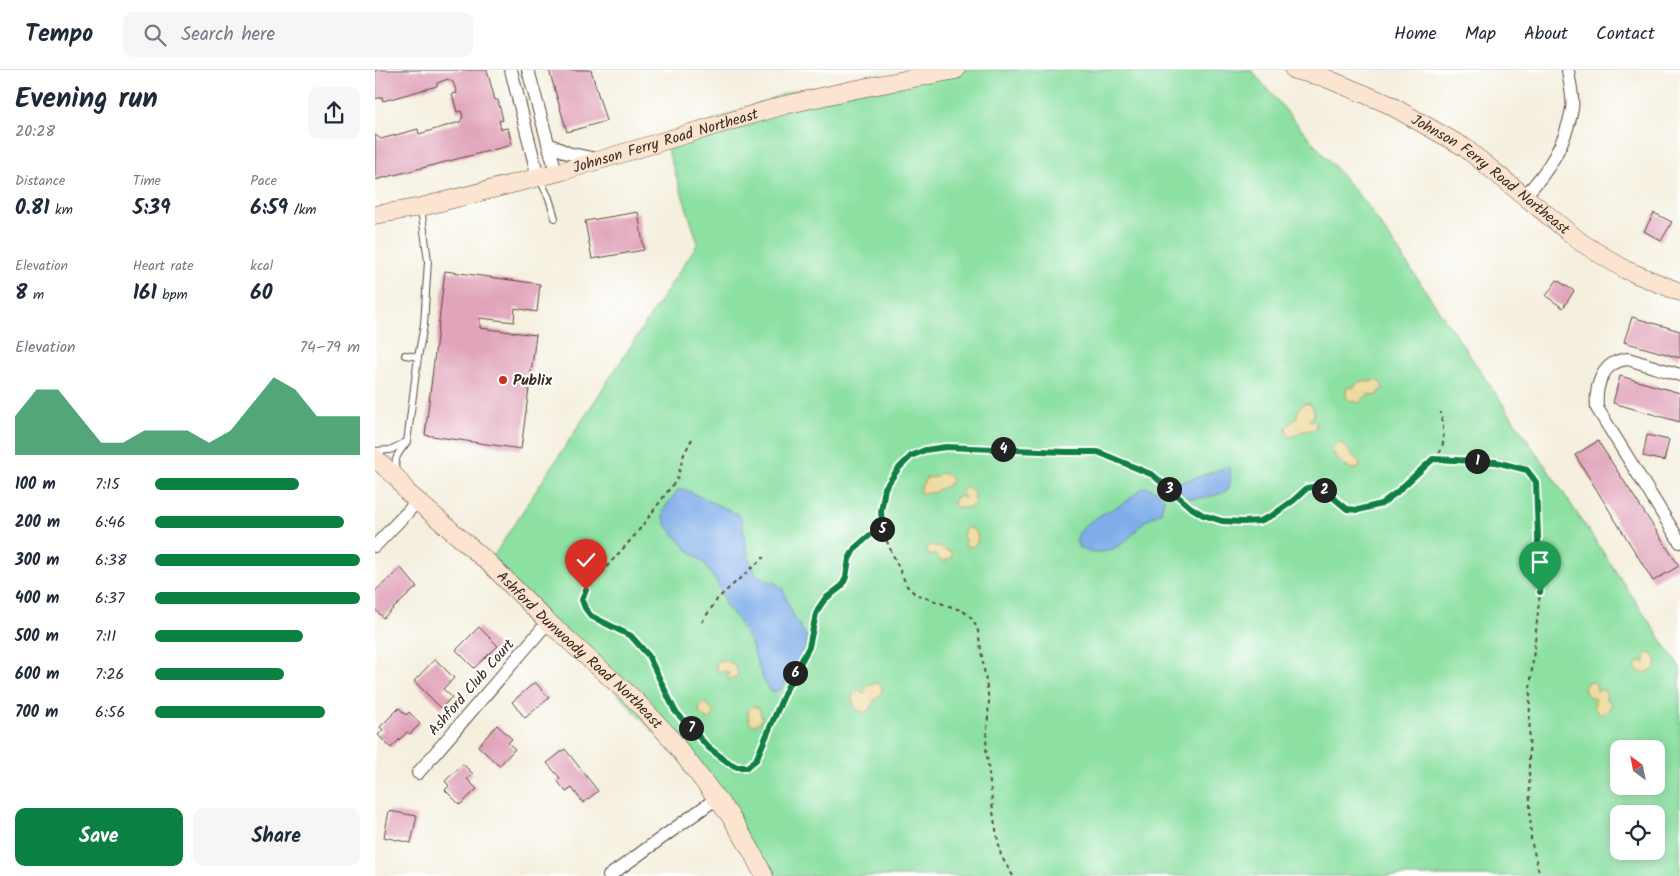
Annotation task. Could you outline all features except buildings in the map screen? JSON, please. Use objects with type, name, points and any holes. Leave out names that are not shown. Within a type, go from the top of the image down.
[{"type":"main road","name":"Johnson Ferry Road Northeast","points":[[375,215],[421,208],[538,177],[785,105],[956,70]]},
{"type":"main road","name":"Johnson Ferry Road Northeast","points":[[1294,70],[1323,77],[1385,103],[1464,147],[1582,244],[1626,270],[1680,292]]},
{"type":"main road","name":"Ashford Dunwoody Road Northeast","points":[[375,458],[407,490],[490,564],[549,622],[648,713],[668,735],[731,817],[764,876]]},
{"type":"main road","name":"Ashford Dunwoody Road Northeast","points":[[375,474],[389,487],[407,490]]},
{"type":"street","points":[[511,70],[538,177]]},
{"type":"street","points":[[528,70],[556,172]]},
{"type":"street","points":[[1524,196],[1533,187],[1559,150],[1572,107],[1568,70]]},
{"type":"street","points":[[549,144],[568,153],[601,160]]},
{"type":"street","points":[[1680,375],[1628,359],[1619,359],[1611,364],[1603,374],[1595,394],[1597,408],[1680,542]]},
{"type":"street","points":[[375,546],[407,490]]},
{"type":"street","name":"Ashford Club Court","points":[[418,773],[549,622]]},
{"type":"street","points":[[609,876],[717,798]]},
{"type":"lane","points":[[538,177],[549,198],[555,218]]},
{"type":"lane","points":[[407,490],[394,463],[399,452],[407,442],[424,325],[428,261],[421,208]]},
{"type":"lane","points":[[405,355],[418,357]]},
{"type":"lane","points":[[375,451],[390,450],[407,442]]},
{"type":"path","points":[[1013,876],[1001,856],[995,819],[986,746],[989,701],[977,631],[973,619],[963,611],[915,594],[907,586],[884,535],[881,512],[885,488],[898,469],[911,456],[925,450],[946,447],[1098,452],[1153,475],[1190,507],[1203,515],[1222,521],[1260,521],[1273,515],[1307,488],[1319,486],[1347,509],[1358,510],[1381,504],[1397,492],[1440,451],[1444,434],[1441,412]]},
{"type":"path","points":[[692,439],[684,454],[677,480],[636,534],[586,590],[582,600],[591,616],[631,636],[648,655],[675,711],[709,748],[737,767],[747,767],[756,760],[787,688],[809,647],[816,614],[825,599],[842,586],[846,577],[849,559],[855,548],[870,535],[883,529]]},
{"type":"path","points":[[1433,459],[1496,462],[1527,470],[1536,482],[1540,592],[1531,689],[1529,767],[1531,840],[1540,876]]},
{"type":"path","points":[[702,622],[718,598],[764,557]]},
{"type":"green space","points":[[950,70],[1251,70],[1367,205],[1680,668],[1680,876],[770,876],[731,814],[491,560],[698,243],[664,139],[791,91]]},
{"type":"sand","points":[[1377,380],[1383,388],[1376,396],[1368,394],[1360,403],[1350,401],[1346,397],[1346,388],[1354,387],[1362,381],[1371,382]]},
{"type":"sand","points":[[1305,403],[1310,404],[1314,411],[1314,415],[1309,420],[1316,423],[1316,428],[1290,437],[1287,434],[1286,427],[1297,417],[1298,410]]},
{"type":"sand","points":[[1339,442],[1360,462],[1359,468],[1350,468],[1342,464],[1332,448]]},
{"type":"sand","points":[[940,473],[949,475],[952,479],[950,484],[933,493],[920,493],[926,478],[937,477]]},
{"type":"sand","points":[[968,487],[974,492],[975,504],[968,508],[956,507],[953,504],[955,498],[959,496],[964,499],[962,490]]},
{"type":"sand","points":[[968,527],[974,530],[978,536],[977,543],[972,547],[965,546],[966,542],[963,537],[964,531]]},
{"type":"sand","points":[[932,544],[935,547],[942,547],[951,552],[950,559],[942,561],[935,555],[929,555],[926,551]]},
{"type":"sand","points":[[1653,653],[1657,661],[1654,669],[1646,672],[1638,671],[1635,666],[1638,662],[1645,663],[1645,654]]},
{"type":"sand","points":[[722,660],[730,662],[736,668],[738,674],[734,679],[728,679],[727,676],[729,674],[727,671],[719,672],[717,669],[716,663]]},
{"type":"sand","points":[[1588,682],[1593,682],[1596,685],[1597,691],[1604,690],[1607,696],[1605,698],[1611,703],[1609,709],[1604,713],[1600,714],[1594,708],[1595,699],[1586,694],[1584,687]]},
{"type":"sand","points":[[878,683],[882,690],[878,698],[874,700],[873,705],[867,712],[857,710],[854,704],[853,693],[859,690],[864,694],[866,687]]},
{"type":"sand","points":[[704,703],[714,713],[710,720],[703,717],[700,712],[699,707]]},
{"type":"sand","points":[[752,706],[759,708],[762,718],[760,722],[754,725],[750,723],[748,717],[748,712]]},
{"type":"water","points":[[1227,467],[1230,469],[1230,485],[1228,489],[1221,493],[1189,498],[1177,488],[1178,482]]},
{"type":"water","points":[[1146,487],[1157,491],[1164,498],[1161,512],[1146,520],[1128,539],[1115,548],[1093,552],[1078,547],[1077,539],[1086,525],[1127,501],[1138,491]]},
{"type":"water","points":[[684,489],[737,514],[741,518],[748,556],[756,574],[782,588],[794,617],[807,637],[806,645],[782,688],[774,692],[768,689],[751,643],[737,619],[726,606],[719,586],[704,563],[688,550],[666,525],[663,516],[664,509],[678,490]]},
{"type":"place","name":"Publix","points":[[503,380]]},
{"type":"route","points":[[586,590],[582,600],[591,616],[631,636],[648,655],[675,711],[709,748],[737,767],[747,767],[756,760],[787,688],[809,647],[816,614],[825,599],[842,586],[846,577],[849,559],[855,548],[860,541],[883,529],[881,512],[885,488],[898,469],[911,456],[925,450],[946,447],[1098,452],[1153,475],[1190,507],[1203,515],[1222,521],[1243,522],[1260,521],[1273,515],[1307,488],[1319,486],[1347,509],[1358,510],[1381,504],[1433,459],[1496,462],[1527,470],[1536,482],[1540,592]]}]
